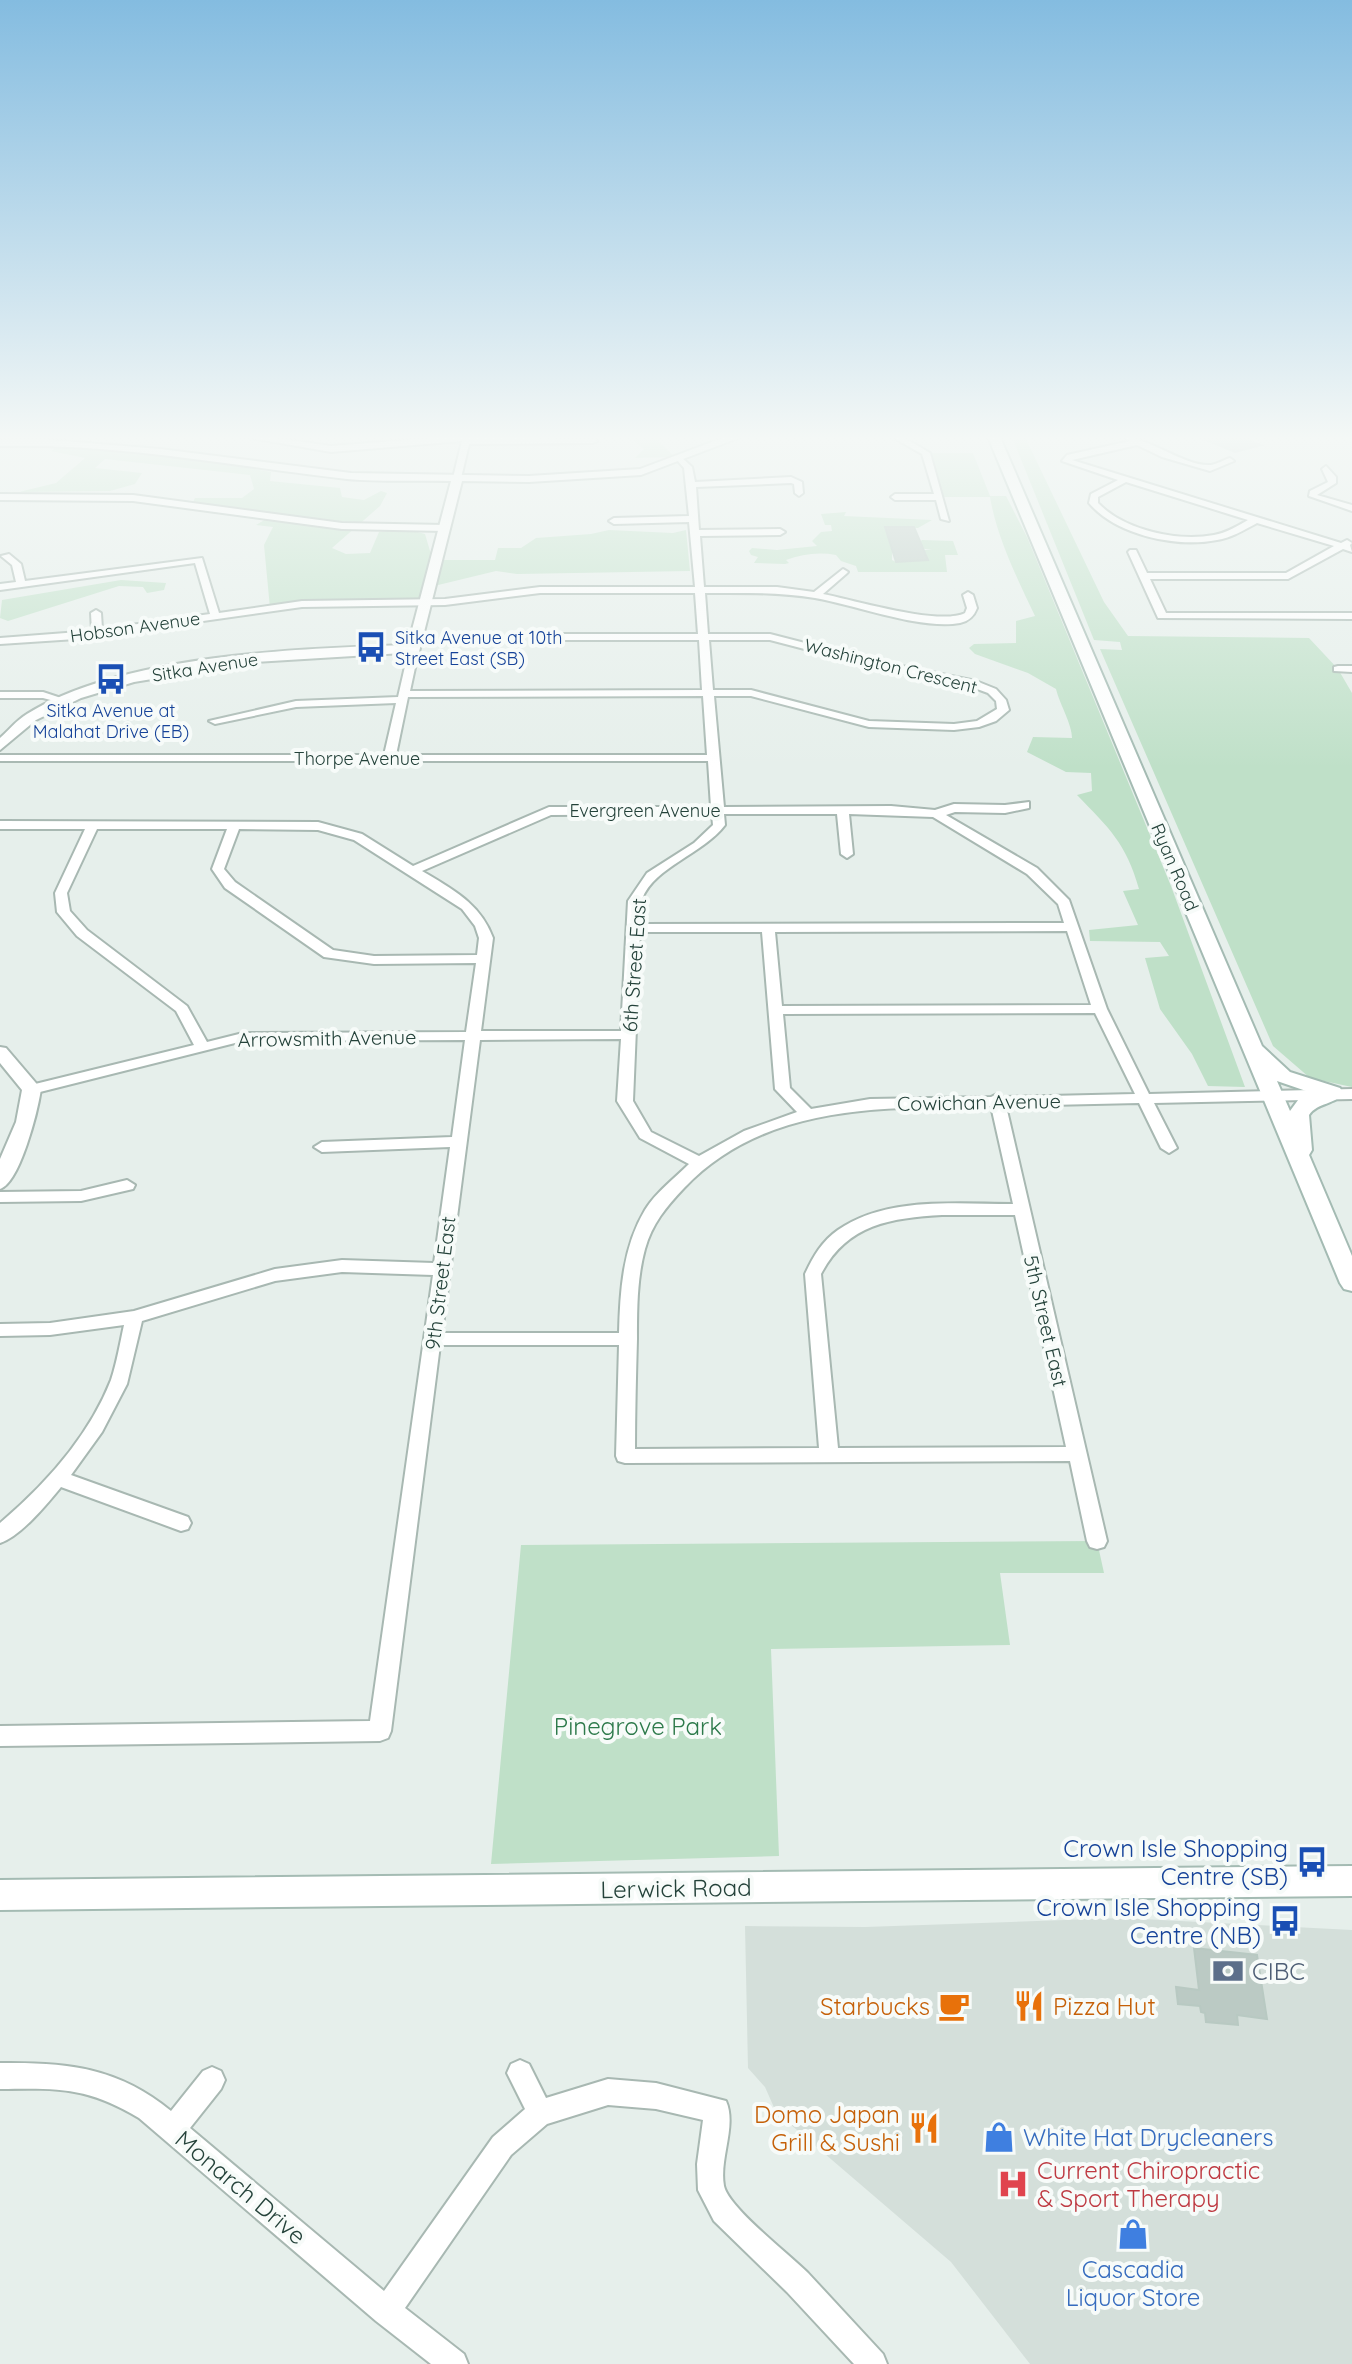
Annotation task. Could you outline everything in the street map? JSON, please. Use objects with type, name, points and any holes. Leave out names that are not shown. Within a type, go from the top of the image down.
[{"type":"main road","name":"Ryan Road","points":[[1041,547],[1248,1044],[1352,1283]]},
{"type":"main road","points":[[1248,1044],[1283,1076],[1342,1094]]},
{"type":"main road","points":[[1303,1170],[1298,1114],[1308,1101],[1342,1094]]},
{"type":"main road","name":"Lerwick Road","points":[[0,1895],[1352,1881]]},
{"type":"street","points":[[389,758],[440,547]]},
{"type":"street","name":"6th Street East","points":[[697,547],[719,825],[709,839],[653,871],[642,884],[635,901],[625,1101],[645,1135],[699,1163]]},
{"type":"street","points":[[1144,576],[1288,576],[1344,547]]},
{"type":"street","points":[[1133,552],[1162,616],[1352,616]]},
{"type":"street","points":[[6,556],[16,564],[21,583]]},
{"type":"street","points":[[0,587],[199,560],[215,615]]},
{"type":"street","points":[[816,595],[843,572]]},
{"type":"street","name":"Hobson Avenue","points":[[0,641],[97,633],[302,604],[426,602],[540,590],[777,590],[816,595],[942,622],[969,615],[972,608],[968,595]]},
{"type":"street","points":[[96,613],[97,633]]},
{"type":"street","points":[[544,637],[704,636]]},
{"type":"street","name":"Washington Crescent","points":[[704,636],[770,637],[866,662],[972,683],[992,691],[1001,700],[1003,710],[979,724],[889,726],[840,717],[771,696],[708,693]]},
{"type":"street","name":"Sitka Avenue","points":[[0,695],[43,695],[62,700],[139,678],[276,655],[414,649]]},
{"type":"street","points":[[1338,669],[1352,669]]},
{"type":"street","points":[[215,721],[296,704],[402,697],[708,693]]},
{"type":"street","points":[[0,746],[9,733],[38,712],[62,700]]},
{"type":"street","name":"Thorpe Avenue","points":[[0,758],[713,758]]},
{"type":"street","name":"Evergreen Avenue","points":[[412,871],[549,811],[843,810],[936,814],[954,808],[1005,809],[1025,805]]},
{"type":"street","points":[[843,810],[847,854]]},
{"type":"street","points":[[936,814],[1032,871],[1064,903],[1100,1009],[1169,1148]]},
{"type":"street","points":[[0,825],[318,826],[358,837],[412,871]]},
{"type":"street","points":[[93,825],[61,893],[64,912],[82,933],[182,1009],[202,1046]]},
{"type":"street","points":[[234,826],[218,869],[230,885],[329,954],[374,960],[483,959]]},
{"type":"street","name":"9th Street East","points":[[0,1736],[380,1731],[486,938],[482,922],[472,909],[412,871]]},
{"type":"street","points":[[634,928],[1073,927]]},
{"type":"street","points":[[768,928],[783,1089],[807,1114]]},
{"type":"street","points":[[776,1010],[1100,1009]]},
{"type":"street","name":"Arrowsmith Avenue","points":[[32,1089],[243,1037],[629,1035]]},
{"type":"street","points":[[0,1052],[32,1089],[26,1122],[0,1182]]},
{"type":"street","name":"Cowichan Avenue","points":[[699,1163],[749,1134],[807,1114],[870,1104],[1342,1094]]},
{"type":"street","name":"5th Street East","points":[[997,1099],[1019,1210],[1097,1541]]},
{"type":"street","points":[[322,1147],[457,1142]]},
{"type":"street","points":[[699,1163],[653,1211],[637,1248],[629,1289],[625,1456],[1077,1454]]},
{"type":"street","points":[[0,1197],[81,1196],[127,1185]]},
{"type":"street","points":[[829,1453],[813,1274],[825,1251],[840,1236],[862,1223],[888,1215],[920,1211],[1019,1210]]},
{"type":"street","points":[[0,1330],[50,1329],[134,1317],[275,1275],[342,1266],[442,1269]]},
{"type":"street","points":[[0,1535],[58,1478],[86,1443],[120,1381],[134,1317]]},
{"type":"street","points":[[434,1339],[627,1339]]},
{"type":"street","points":[[58,1478],[181,1523]]},
{"type":"street","points":[[520,2073],[540,2113]]},
{"type":"street","name":"Monarch Drive","points":[[0,2076],[72,2075],[114,2087],[173,2129],[386,2311],[454,2364]]},
{"type":"street","points":[[173,2129],[212,2080]]},
{"type":"street","points":[[386,2311],[502,2146],[540,2113],[608,2092],[656,2096],[717,2110],[710,2164],[711,2190],[723,2212],[797,2282],[873,2364]]},
{"type":"shaded area","points":[[1122,1918],[1352,1930],[1352,2364],[1030,2364],[951,2262],[776,2112],[765,2087],[748,2068],[745,1926],[865,1927]]},
{"type":"green space","points":[[264,547],[333,547],[346,554],[370,553],[372,547],[429,547],[438,560],[495,560],[498,548],[688,547],[690,571],[517,574],[496,571],[430,587],[426,602],[270,608]]},
{"type":"green space","points":[[892,547],[892,560],[896,562],[927,560],[926,553],[920,550],[932,550],[919,547],[955,547],[958,555],[945,555],[947,572],[858,572],[856,566],[841,561],[836,555],[798,556],[786,560],[789,563],[785,564],[754,563],[758,557],[749,551],[752,548]]},
{"type":"green space","points":[[1005,547],[1031,547],[1171,886],[1245,1087],[1208,1086],[1192,1054],[1160,1009],[1145,958],[1169,956],[1160,942],[1090,941],[1089,930],[1138,925],[1123,891],[1139,889],[1134,873],[1115,837],[1077,795],[1092,791],[1091,773],[1066,772],[1027,752],[1033,737],[1072,738],[1056,689],[1028,673],[975,654],[969,648],[974,644],[1016,643],[1016,621],[1035,616]]},
{"type":"green space","points":[[1057,547],[1078,547],[1104,602],[1128,636],[1309,638],[1338,669],[1352,693],[1352,1087],[1310,1078],[1273,1046],[1100,649],[1122,650],[1120,642],[1094,640]]},
{"type":"green space","points":[[121,580],[166,583],[164,590],[147,593],[143,587],[119,586],[8,621],[0,618],[2,600]]},
{"type":"green space","name":"Pinegrove Park","points":[[1097,1541],[1104,1573],[1000,1573],[1010,1645],[771,1649],[779,1856],[491,1864],[521,1545]]},
{"type":"building","points":[[891,547],[923,547],[928,560],[896,562]]},
{"type":"building","name":"CIBC","points":[[1194,1948],[1257,1955],[1267,2019],[1237,2015],[1238,2025],[1206,2022],[1200,2006],[1178,2004],[1176,1987],[1199,1990]]},
{"type":"place","name":"Sitka Avenue at 10th Street East (SB)","points":[[371,647]]},
{"type":"place","name":"Sitka Avenue at Malahat Drive (EB)","points":[[111,679]]},
{"type":"place","name":"Crown Isle Shopping Centre (SB)","points":[[1312,1862]]},
{"type":"place","name":"Crown Isle Shopping Centre (NB)","points":[[1285,1921]]},
{"type":"place","name":"CIBC","points":[[1228,1971]]},
{"type":"place","name":"Starbucks","points":[[954,2006]]},
{"type":"place","name":"Pizza Hut","points":[[1029,2006]]},
{"type":"place","name":"Domo Japan Grill & Sushi","points":[[924,2128]]},
{"type":"place","name":"White Hat Drycleaners","points":[[999,2137]]},
{"type":"place","name":"Current Chiropractic & Sport Therapy","points":[[1013,2184]]},
{"type":"place","name":"Cascadia Liquor Store","points":[[1133,2234]]}]
